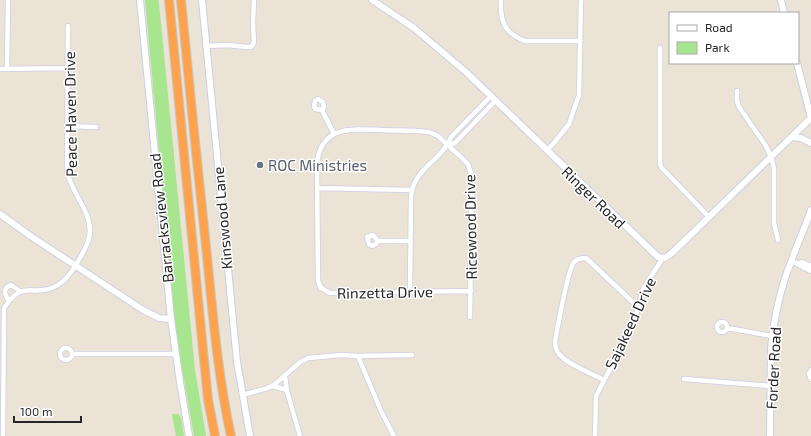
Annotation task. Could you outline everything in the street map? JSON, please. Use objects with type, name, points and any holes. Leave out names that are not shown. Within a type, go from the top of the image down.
[{"type":"highway","points":[[169,0],[208,399],[215,436]]},
{"type":"highway","points":[[181,0],[196,156],[217,344],[224,399],[231,436]]},
{"type":"street","points":[[7,69],[8,0]]},
{"type":"street","name":"Barracksview Road","points":[[140,0],[171,319],[175,354],[189,436]]},
{"type":"street","name":"Kinswood Lane","points":[[202,0],[226,265],[237,362],[250,436]]},
{"type":"street","points":[[206,46],[228,45],[247,47],[253,45],[254,0]]},
{"type":"street","name":"Ringer Road","points":[[372,0],[404,20],[458,65],[494,98],[655,256],[663,258]]},
{"type":"street","points":[[500,0],[500,14],[503,23],[509,31],[519,39],[525,41],[580,41]]},
{"type":"street","points":[[547,150],[569,124],[576,104],[580,83],[581,0]]},
{"type":"street","points":[[781,0],[784,12]]},
{"type":"street","name":"Peace Haven Drive","points":[[9,301],[4,293],[7,286],[11,285],[20,291],[45,290],[53,288],[66,279],[76,266],[88,243],[90,229],[84,212],[68,180],[68,26]]},
{"type":"street","points":[[660,48],[661,167],[709,217]]},
{"type":"street","points":[[663,258],[669,255],[811,118],[808,96],[797,64]]},
{"type":"street","points":[[0,69],[69,68]]},
{"type":"street","points":[[737,91],[738,107],[766,146],[771,157],[774,168],[774,223],[778,240]]},
{"type":"street","points":[[410,292],[411,190],[416,178],[420,172],[448,145],[451,137],[494,98]]},
{"type":"street","points":[[322,110],[334,134]]},
{"type":"street","points":[[68,126],[96,127]]},
{"type":"street","name":"Ricewood Drive","points":[[334,134],[349,129],[421,131],[438,136],[468,164],[472,177],[470,317]]},
{"type":"street","name":"Rinzetta Drive","points":[[334,134],[327,139],[320,148],[317,163],[318,282],[321,288],[330,293],[471,292]]},
{"type":"street","points":[[792,137],[811,143]]},
{"type":"street","points":[[317,188],[411,190]]},
{"type":"street","name":"Forder Road","points":[[770,436],[772,336],[779,299],[794,263],[811,210]]},
{"type":"street","points":[[0,214],[76,266],[156,317],[171,319]]},
{"type":"street","points":[[378,241],[410,241]]},
{"type":"street","points":[[604,380],[568,361],[559,354],[555,348],[555,341],[569,274],[574,263],[577,260],[586,258],[638,307]]},
{"type":"street","name":"Sajakeed Drive","points":[[595,436],[596,396],[634,323],[648,280],[663,258]]},
{"type":"street","points":[[794,263],[802,262],[811,266]]},
{"type":"street","points":[[794,263],[799,267],[811,271]]},
{"type":"street","points":[[3,436],[4,308],[20,291]]},
{"type":"street","points":[[727,328],[772,336]]},
{"type":"street","points":[[72,354],[175,354]]},
{"type":"street","points":[[242,394],[272,386],[299,363],[308,358],[342,355],[412,355]]},
{"type":"street","points":[[358,356],[381,411],[394,436]]},
{"type":"street","points":[[811,370],[809,374],[811,379]]},
{"type":"street","points":[[285,376],[287,391],[300,436]]},
{"type":"street","points":[[684,379],[771,386]]},
{"type":"street","points":[[272,386],[284,388],[287,391]]},
{"type":"green space","points":[[145,0],[158,0],[159,3],[195,370],[206,436],[194,436],[176,335]]},
{"type":"green space","points":[[173,414],[178,414],[181,417],[184,436],[176,436]]},
{"type":"place","name":"ROC Ministries","points":[[260,165]]}]
